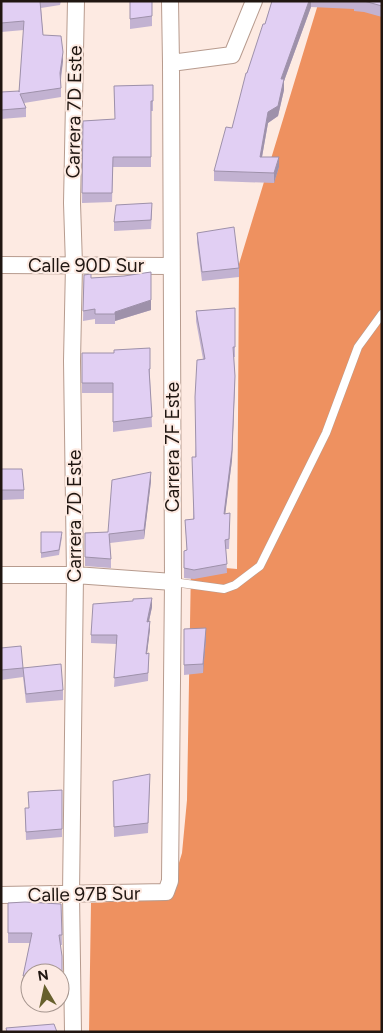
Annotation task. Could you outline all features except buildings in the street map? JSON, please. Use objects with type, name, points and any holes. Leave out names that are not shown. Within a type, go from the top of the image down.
[{"type":"street","name":"Carrera 7D Este","points":[[73,1032],[71,894],[75,575],[72,361],[74,264],[72,203],[76,1]]},
{"type":"street","name":"Carrera 7F Este","points":[[166,892],[170,881],[172,582],[170,1]]},
{"type":"street","points":[[171,63],[232,55],[254,1]]},
{"type":"street","name":"Calle 90D Sur","points":[[1,265],[171,266]]},
{"type":"street","points":[[1,576],[75,575],[172,582]]},
{"type":"street","name":"Calle 97B Sur","points":[[1,895],[166,892]]},
{"type":"lane","points":[[172,582],[224,589],[235,585],[260,566],[326,433],[358,347],[382,314]]},
{"type":"shaded area","points":[[319,1],[382,1],[382,1032],[89,1032],[91,903],[168,899],[182,853],[187,800],[191,565],[237,569],[239,264]]}]
